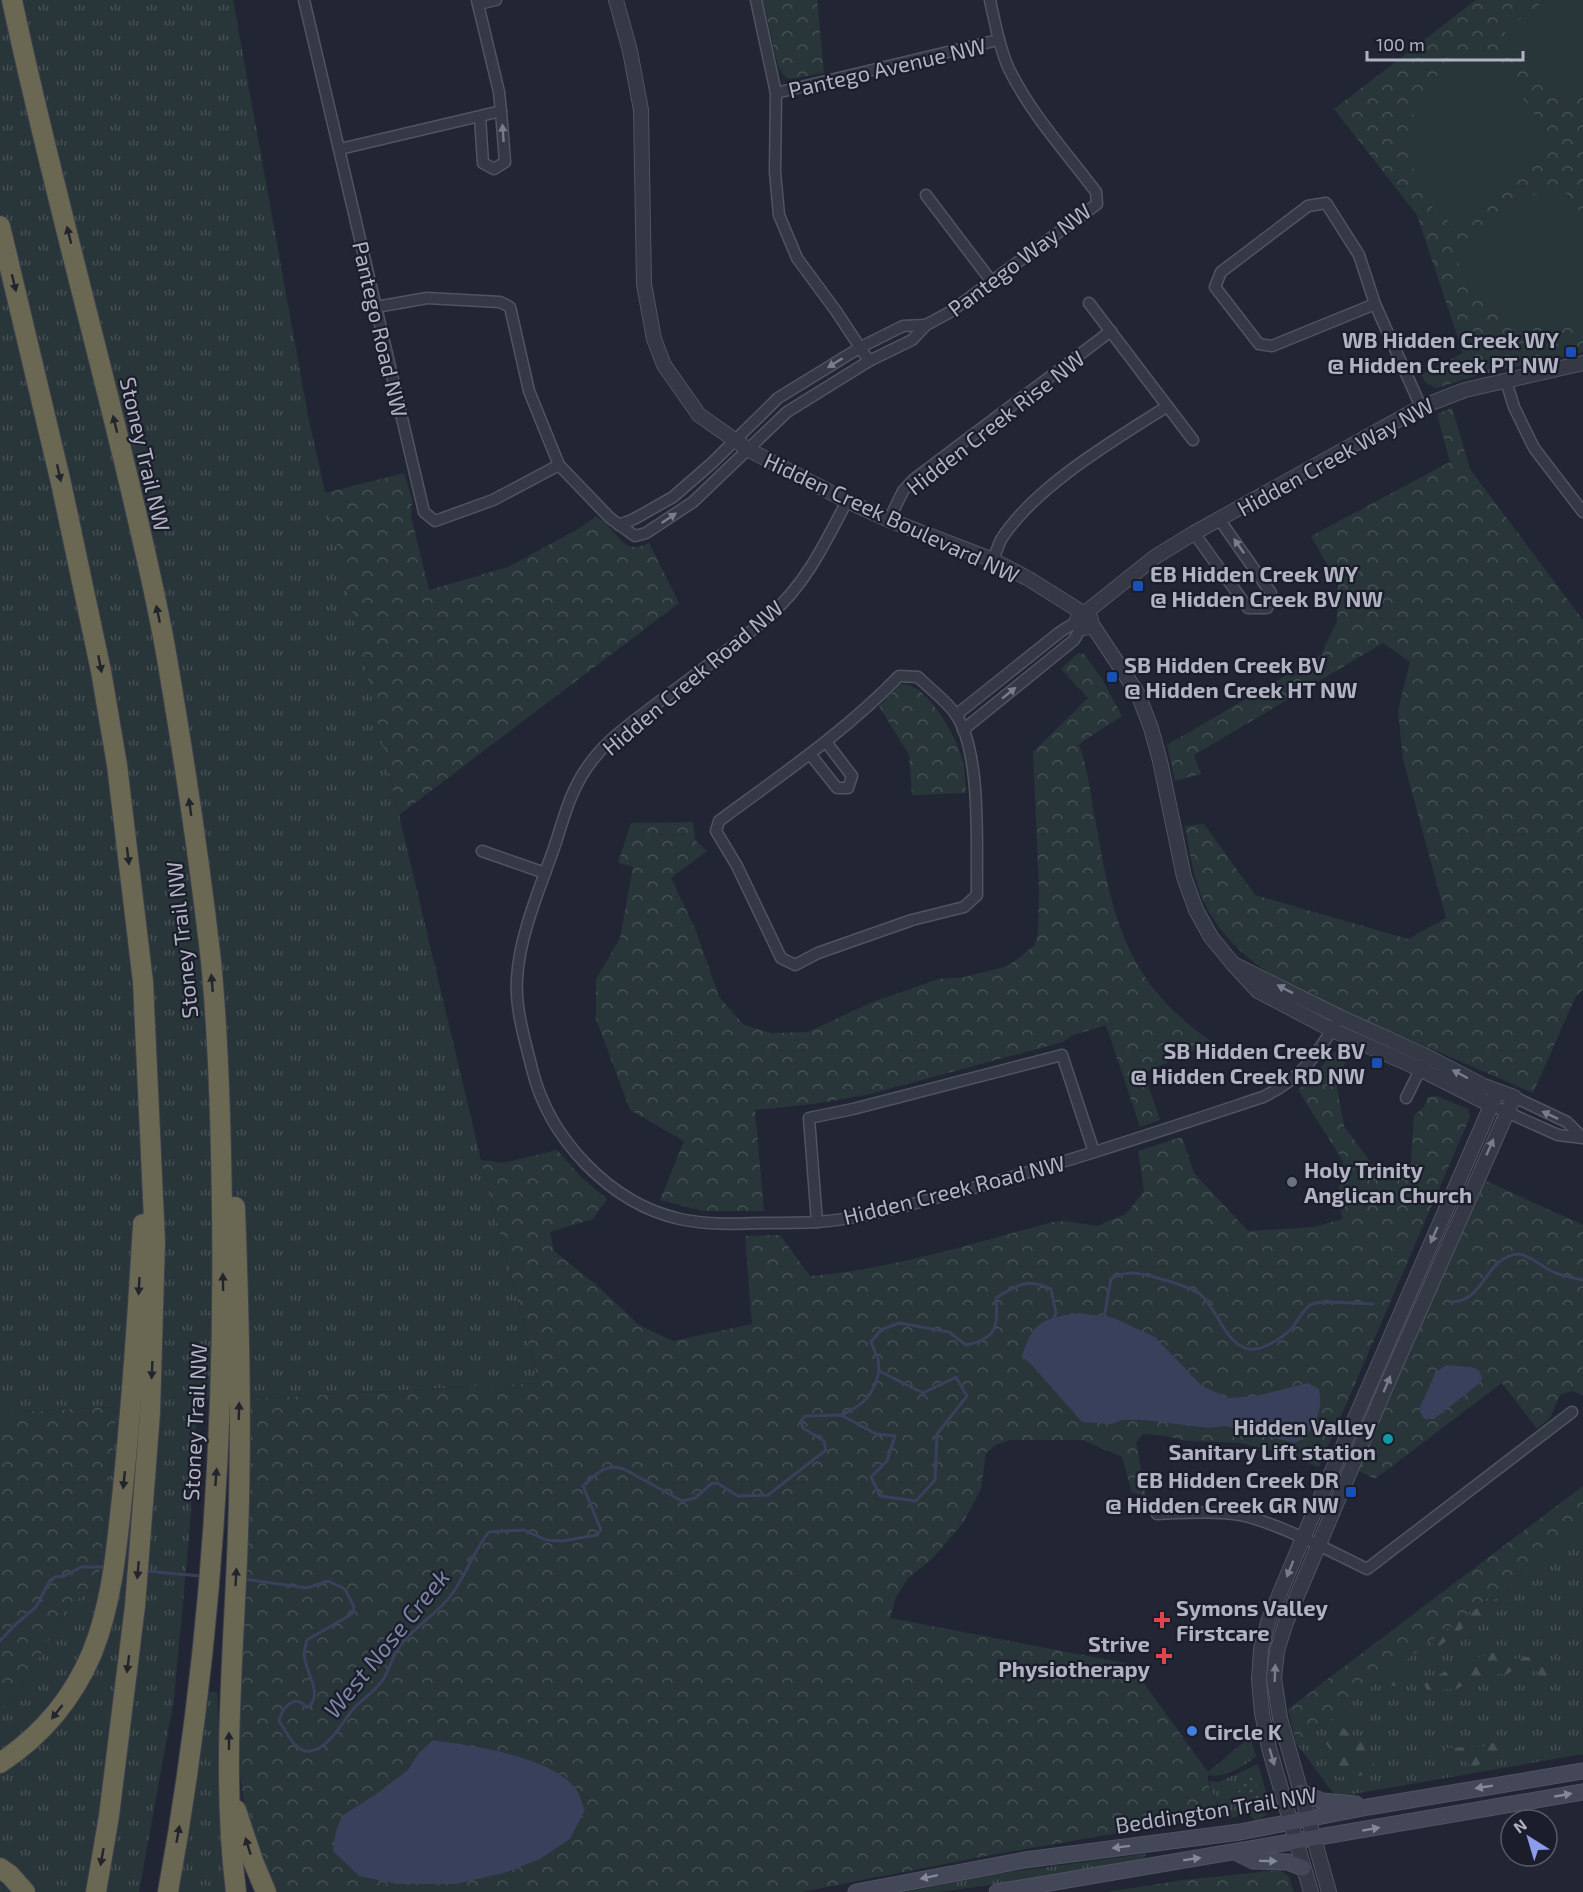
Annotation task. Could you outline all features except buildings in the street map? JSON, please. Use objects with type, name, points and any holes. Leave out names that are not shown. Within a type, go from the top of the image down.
[{"type":"highway","name":"Stoney Trail NW","points":[[12,0],[132,493],[164,642],[183,755],[214,1008],[221,1165],[223,1298],[219,1429],[206,1617],[183,1808],[168,1892]]},
{"type":"highway","name":"Stoney Trail NW","points":[[0,226],[61,483],[101,671],[118,777],[144,997],[155,1240],[151,1402],[135,1606],[109,1816],[96,1892]]},
{"type":"highway","points":[[0,1763],[33,1738],[63,1705],[91,1655],[107,1602],[118,1534],[135,1356],[143,1225],[144,997]]},
{"type":"highway","points":[[214,1008],[230,1086],[241,1372],[238,1533],[229,1746],[231,1834],[236,1892]]},
{"type":"highway","points":[[231,1800],[239,1815],[253,1861],[266,1892]]},
{"type":"highway","points":[[0,1868],[10,1875],[25,1892]]},
{"type":"main road","name":"Beddington Trail NW","points":[[856,1892],[1024,1860],[1230,1833],[1583,1771]]},
{"type":"main road","points":[[1301,1791],[1322,1801],[1368,1807]]},
{"type":"main road","name":"Beddington Trail NW","points":[[997,1892],[1583,1792]]},
{"type":"main road","points":[[1234,1852],[1253,1861],[1288,1862],[1303,1868]]},
{"type":"street","name":"Pantego Road NW","points":[[304,0],[424,512],[435,521],[492,500],[559,465]]},
{"type":"street","points":[[480,117],[483,163],[494,169],[505,162],[501,111],[499,92],[478,2],[496,0]]},
{"type":"street","name":"Hidden Creek Boulevard NW","points":[[616,0],[630,51],[641,110],[644,284],[654,339],[664,365],[699,415],[749,450],[848,501],[889,520],[993,560],[1029,579],[1084,621]]},
{"type":"street","points":[[756,0],[776,93],[775,172],[779,216],[797,258],[869,361]]},
{"type":"street","name":"Pantego Way NW","points":[[619,525],[635,536],[646,533],[693,502],[788,412],[869,361],[912,340],[926,326],[950,312],[1097,204],[1096,192],[1028,102],[1008,67],[998,40],[990,0]]},
{"type":"street","name":"Pantego Avenue NW","points":[[776,93],[998,40]]},
{"type":"street","points":[[340,149],[501,111]]},
{"type":"street","points":[[926,195],[992,282]]},
{"type":"street","points":[[1375,304],[1272,346],[1259,344],[1215,288],[1221,272],[1308,206],[1326,203],[1359,255],[1375,304],[1421,406]]},
{"type":"street","points":[[376,307],[427,298],[501,302],[510,308],[529,391],[559,465],[619,525]]},
{"type":"street","points":[[1089,303],[1193,440]]},
{"type":"street","name":"Pantego Way NW","points":[[619,525],[672,497],[778,399],[861,347],[903,326],[926,326]]},
{"type":"street","name":"Hidden Creek Rise NW","points":[[889,520],[903,491],[913,480],[1111,331]]},
{"type":"street","name":"Hidden Creek Way NW","points":[[963,730],[1074,640],[1084,621],[1132,574],[1194,533],[1421,406],[1465,390],[1583,363]]},
{"type":"street","points":[[1506,381],[1514,407],[1534,448],[1583,512]]},
{"type":"street","points":[[993,560],[1002,539],[1032,502],[1098,450],[1166,407]]},
{"type":"street","name":"Hidden Creek Road NW","points":[[848,501],[816,559],[791,595],[751,631],[610,739],[582,775],[569,801],[522,948],[516,981],[520,1020],[535,1082],[553,1122],[589,1169],[649,1209],[678,1219],[704,1223],[817,1222],[885,1211],[1020,1176],[1263,1097],[1280,1089],[1300,1075],[1317,1054],[1340,1017]]},
{"type":"street","points":[[1194,533],[1248,608],[1267,608],[1271,592],[1220,519]]},
{"type":"street","points":[[1084,621],[1102,642],[1138,694],[1160,761],[1184,877],[1196,910],[1211,937],[1233,964],[1258,991],[1332,1030],[1420,1069],[1506,1112],[1558,1135],[1583,1138],[1567,1122],[1514,1097],[1497,1092],[1233,964]]},
{"type":"street","name":"Hidden Creek Way NW","points":[[956,715],[1060,632],[1084,621]]},
{"type":"street","points":[[898,676],[918,677],[956,715],[963,730],[974,777],[977,895],[964,907],[912,920],[818,952],[795,964],[781,958],[737,866],[716,831],[719,821],[826,742],[871,705],[898,676]]},
{"type":"street","points":[[810,754],[837,788],[848,788],[852,776],[826,742]]},
{"type":"street","points":[[482,851],[545,873]]},
{"type":"street","points":[[817,1222],[809,1118],[853,1109],[1062,1055],[1094,1152]]},
{"type":"street","points":[[1406,1098],[1426,1056]]},
{"type":"street","points":[[1311,1892],[1269,1748],[1262,1713],[1259,1680],[1261,1649],[1269,1618],[1497,1092]]},
{"type":"street","points":[[1329,1892],[1280,1718],[1274,1678],[1277,1651],[1286,1622],[1318,1545],[1514,1097]]},
{"type":"street","points":[[1157,1514],[1196,1513],[1247,1516],[1303,1538],[1367,1569],[1572,1412]]},
{"type":"street","points":[[1351,1427],[1368,1433]]},
{"type":"street","points":[[1261,1649],[1277,1651]]},
{"type":"green space","points":[[0,0],[233,0],[309,421],[481,1160],[539,1383],[249,1399],[198,1399],[189,1538],[174,1698],[139,1892],[0,1892],[0,1711],[30,1674],[68,1605],[98,1587],[117,1407],[0,1413]]},
{"type":"green space","points":[[763,0],[817,0],[824,73],[789,79],[782,73],[778,66]]},
{"type":"green space","points":[[1476,0],[1583,0],[1583,352],[1482,374],[1436,388],[1426,383],[1421,375],[1463,353],[1417,215],[1334,109]]},
{"type":"green space","points":[[1545,0],[1583,0],[1583,89],[1561,105],[1504,31]]},
{"type":"green space","points":[[1485,46],[1555,143],[1551,152],[1457,229],[1432,207],[1415,178],[1409,145],[1414,112],[1430,82],[1455,59]]},
{"type":"green space","points":[[1549,184],[1561,186],[1583,217],[1583,325],[1550,330],[1518,324],[1490,309],[1468,285],[1455,255]]},
{"type":"green space","points":[[1452,408],[1470,469],[1583,620],[1583,989],[1576,996],[1533,1093],[1320,1002],[1273,976],[1232,942],[1208,910],[1198,887],[1185,826],[1204,824],[1255,895],[1408,939],[1446,918],[1403,759],[1398,710],[1410,662],[1383,643],[1194,755],[1201,774],[1175,781],[1167,745],[1321,655],[1337,621],[1338,583],[1311,536],[1450,462],[1437,414]]},
{"type":"green space","points":[[404,473],[412,499],[411,516],[429,590],[508,567],[580,528],[596,516],[627,545],[636,547],[649,543],[679,603],[399,815],[325,493]]},
{"type":"green space","points":[[1078,653],[1084,654],[1102,679],[1122,716],[1079,744],[1087,773],[1102,859],[1118,920],[1128,947],[1160,997],[1183,1020],[1212,1042],[1144,1073],[1160,1120],[1140,1127],[1106,1025],[1071,1036],[1063,1042],[866,1095],[814,1104],[755,1110],[764,1211],[703,1211],[660,1200],[684,1141],[630,1110],[596,1019],[596,979],[620,938],[633,867],[618,863],[631,823],[693,822],[695,840],[707,851],[671,878],[696,931],[719,997],[744,1025],[772,1033],[808,1032],[870,1003],[939,979],[965,977],[1008,966],[1035,945],[1038,931],[1039,890],[1033,752],[1088,698],[1061,669]]},
{"type":"green space","points":[[901,684],[910,685],[919,691],[937,709],[945,721],[962,757],[966,793],[912,795],[909,755],[879,706]]},
{"type":"green space","points":[[1342,1050],[1348,1053],[1337,1088],[1344,1126],[1380,1175],[1410,1178],[1414,1115],[1424,1107],[1428,1097],[1437,1096],[1468,1109],[1470,1117],[1319,1467],[1274,1451],[1240,1443],[1187,1441],[1143,1434],[1136,1442],[1146,1497],[1132,1492],[1122,1457],[1083,1440],[1009,1440],[996,1445],[986,1453],[981,1489],[963,1523],[931,1560],[908,1578],[896,1597],[890,1618],[1130,1664],[1208,1772],[1208,1784],[1222,1815],[991,1855],[801,1892],[275,1892],[248,1828],[238,1763],[236,1664],[246,1602],[241,1554],[249,1399],[539,1383],[481,1160],[503,1163],[557,1150],[582,1178],[607,1199],[593,1219],[550,1232],[554,1251],[601,1289],[639,1325],[673,1341],[752,1324],[745,1236],[780,1235],[810,1276],[872,1268],[1053,1222],[1065,1221],[1097,1226],[1126,1214],[1144,1191],[1138,1151],[1182,1137],[1194,1173],[1248,1231],[1313,1227],[1343,1219],[1337,1199],[1343,1161],[1298,1090],[1333,1053]]},
{"type":"green space","points":[[1482,1179],[1583,1225],[1583,1395],[1571,1391],[1560,1395],[1550,1418],[1537,1429],[1502,1383],[1375,1479],[1357,1470]]},
{"type":"green space","points":[[117,1407],[98,1587],[68,1605],[30,1674],[0,1711],[0,1413]]},
{"type":"green space","points":[[1583,1486],[1583,1526],[1296,1743],[1288,1709]]},
{"type":"green space","points":[[1583,1517],[1583,1526],[1399,1665],[1402,1670],[1399,1686],[1382,1685],[1379,1681],[1346,1705],[1353,1714],[1351,1721],[1345,1722],[1342,1727],[1365,1745],[1364,1757],[1374,1764],[1375,1771],[1366,1775],[1337,1777],[1333,1772],[1341,1759],[1339,1753],[1330,1749],[1325,1742],[1332,1716],[1345,1706],[1342,1701]]},
{"type":"green space","points":[[1583,1526],[1583,1754],[1336,1797],[1296,1743]]},
{"type":"green space","points":[[1504,1595],[1510,1598],[1512,1603],[1510,1607],[1472,1621],[1437,1648],[1432,1645],[1433,1641],[1476,1609]]},
{"type":"green space","points":[[1499,1651],[1515,1659],[1540,1655],[1544,1657],[1549,1672],[1548,1677],[1542,1678],[1535,1668],[1530,1666],[1516,1668],[1507,1674],[1491,1674],[1474,1678],[1457,1689],[1427,1690],[1424,1684],[1461,1662]]},
{"type":"green space","points":[[209,1692],[217,1692],[229,1892],[179,1892]]},
{"type":"green space","points":[[1526,1729],[1532,1737],[1491,1765],[1485,1758],[1477,1767],[1472,1768],[1465,1761],[1445,1752],[1446,1748],[1488,1746],[1497,1740],[1513,1738]]},
{"type":"green space","points":[[1250,1737],[1256,1756],[1246,1764],[1227,1773],[1208,1775],[1208,1772]]},
{"type":"green space","points":[[1258,1764],[1269,1803],[1264,1812],[1267,1815],[1256,1821],[1249,1814],[1227,1819],[1222,1815],[1208,1781],[1219,1782]]},
{"type":"green space","points":[[1249,1777],[1255,1778],[1257,1788],[1261,1793],[1253,1810],[1244,1807],[1236,1795]]},
{"type":"green space","points":[[1145,1854],[1145,1858],[1083,1872],[939,1892],[906,1892],[989,1875]]},
{"type":"green space","points":[[1280,1870],[1289,1877],[1294,1892],[1106,1892],[1184,1880]]},
{"type":"water","points":[[1079,1313],[1114,1318],[1155,1337],[1202,1386],[1229,1398],[1256,1396],[1308,1383],[1319,1389],[1320,1405],[1316,1420],[1307,1434],[1295,1443],[1225,1426],[1208,1428],[1144,1420],[1122,1420],[1112,1424],[1082,1422],[1031,1364],[1022,1357],[1030,1336],[1041,1323]]},
{"type":"water","points":[[1446,1365],[1479,1370],[1482,1378],[1480,1383],[1434,1419],[1424,1419],[1419,1410],[1435,1373]]},
{"type":"water","points":[[433,1740],[509,1754],[530,1760],[564,1777],[576,1789],[585,1810],[570,1839],[540,1859],[504,1873],[456,1884],[397,1884],[359,1876],[333,1851],[336,1831],[342,1816],[408,1770],[418,1754]]},
{"type":"waterway","name":"West Nose Creek","points":[[1452,1302],[1463,1300],[1472,1294],[1498,1263],[1518,1254],[1530,1258],[1555,1273],[1583,1280]]},
{"type":"waterway","name":"West Nose Creek","points":[[1104,1318],[1111,1279],[1129,1273],[1157,1278],[1201,1295],[1232,1338],[1238,1344],[1251,1349],[1264,1347],[1284,1335],[1314,1303],[1373,1304]]},
{"type":"waterway","name":"West Nose Creek","points":[[244,1579],[307,1588],[328,1581],[345,1589],[354,1607],[352,1614],[307,1640],[304,1655],[313,1684],[313,1702],[309,1707],[297,1701],[289,1704],[279,1721],[288,1736],[300,1749],[314,1750],[323,1746],[355,1707],[378,1687],[397,1650],[405,1639],[452,1594],[489,1532],[524,1530],[546,1540],[562,1541],[597,1535],[601,1530],[583,1486],[597,1474],[612,1467],[624,1469],[682,1501],[695,1498],[711,1484],[717,1483],[738,1496],[768,1495],[826,1450],[824,1441],[803,1428],[801,1421],[805,1416],[841,1415],[876,1434],[895,1436],[887,1461],[871,1477],[880,1496],[916,1501],[935,1480],[937,1434],[967,1396],[956,1377],[923,1393],[879,1371],[878,1359],[871,1342],[881,1330],[899,1323],[949,1332],[966,1345],[984,1339],[996,1324],[996,1298],[1022,1284],[1035,1284],[1051,1289],[1056,1313],[1053,1320]]},
{"type":"waterway","name":"West Nose Creek","points":[[841,1415],[856,1408],[866,1399],[874,1387],[879,1371]]},
{"type":"waterway","name":"West Nose Creek","points":[[0,1641],[36,1607],[49,1582],[55,1577],[64,1576],[81,1567],[106,1567]]},
{"type":"waterway","name":"West Nose Creek","points":[[145,1571],[201,1576]]},
{"type":"place","name":"WB Hidden Creek WY @ Hidden Creek PT NW","points":[[1571,352]]},
{"type":"place","name":"EB Hidden Creek WY @ Hidden Creek BV NW","points":[[1138,586]]},
{"type":"place","name":"SB Hidden Creek BV @ Hidden Creek HT NW","points":[[1112,677]]},
{"type":"place","name":"SB Hidden Creek BV @ Hidden Creek RD NW","points":[[1377,1063]]},
{"type":"place","name":"Holy Trinity Anglican Church","points":[[1292,1182]]},
{"type":"place","name":"Hidden Valley Sanitary Lift station","points":[[1388,1439]]},
{"type":"place","name":"EB Hidden Creek DR @ Hidden Creek GR NW","points":[[1351,1492]]},
{"type":"place","name":"Symons Valley Firstcare","points":[[1162,1620]]},
{"type":"place","name":"Strive Physiotherapy","points":[[1164,1656]]},
{"type":"place","name":"Circle K","points":[[1192,1731]]}]
